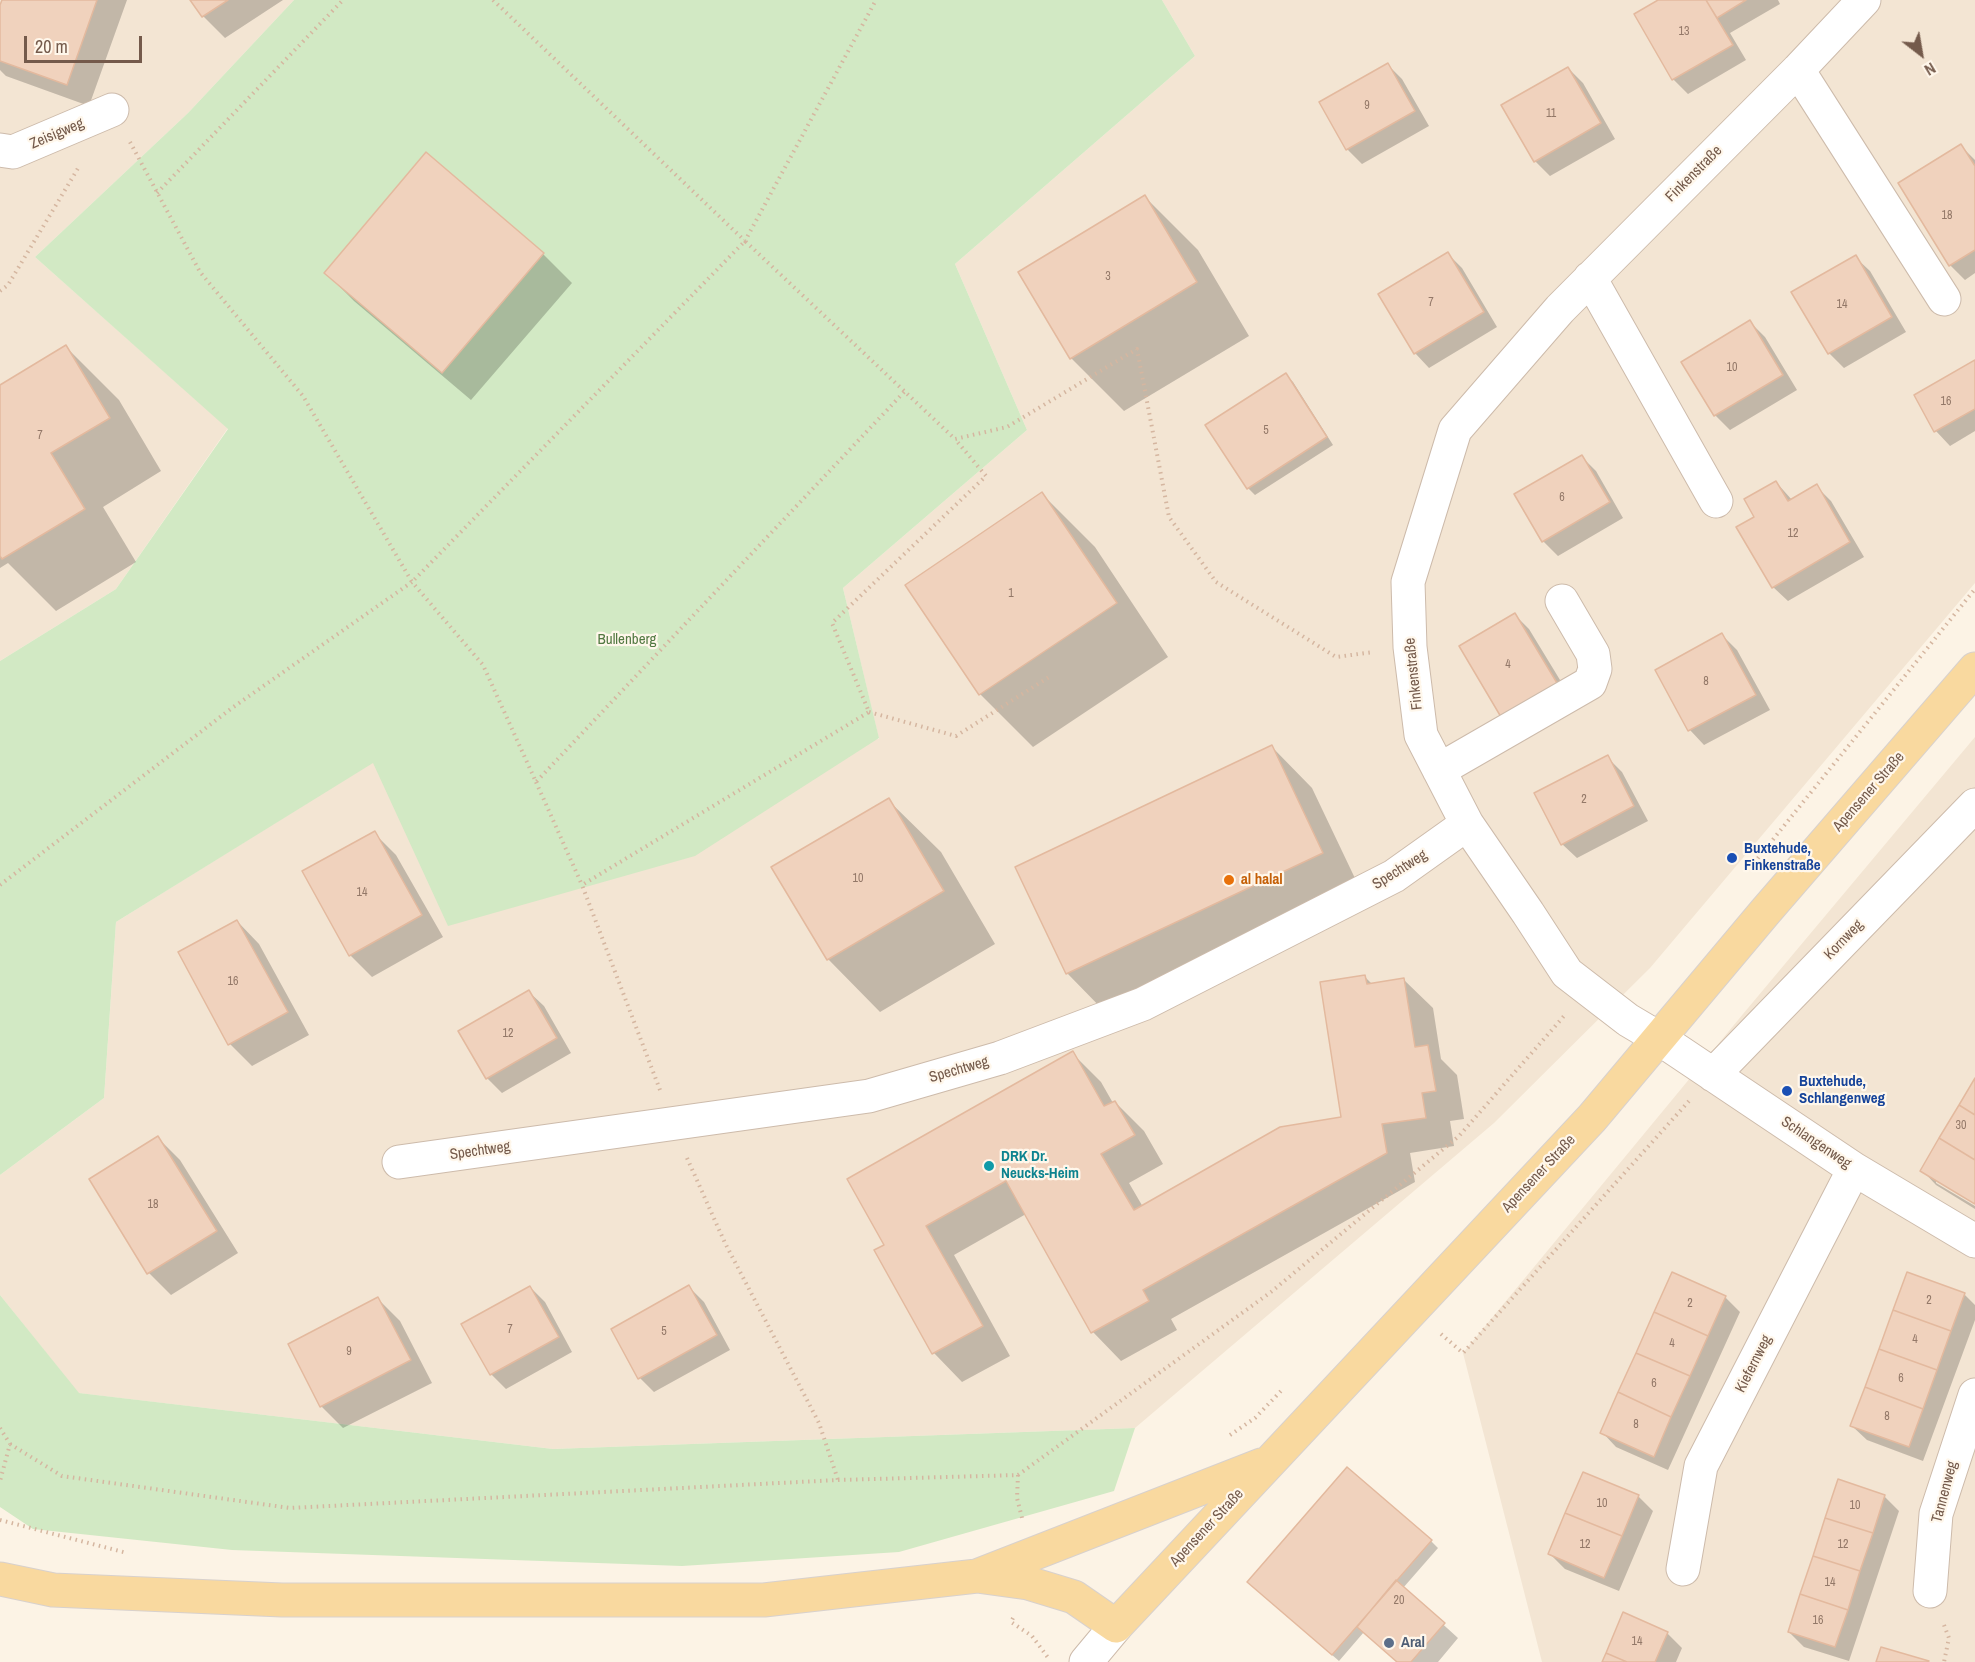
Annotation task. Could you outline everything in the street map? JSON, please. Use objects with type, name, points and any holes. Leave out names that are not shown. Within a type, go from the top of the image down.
[{"type":"main road","name":"Apensener Straße","points":[[1116,1626],[1592,1118],[1765,912],[1975,669]]},
{"type":"main road","points":[[977,1576],[1270,1461]]},
{"type":"main road","points":[[0,1579],[53,1590],[282,1600],[764,1600],[977,1576],[1028,1583],[1074,1597],[1116,1626]]},
{"type":"street","name":"Finkenstraße","points":[[1660,1039],[1628,1020],[1567,973],[1467,824],[1421,735],[1410,647],[1408,582],[1455,430],[1560,309],[1798,70],[1849,6]]},
{"type":"street","points":[[1798,70],[1944,299]]},
{"type":"street","name":"Zeisigweg","points":[[0,150],[13,152],[112,110]]},
{"type":"street","points":[[1590,278],[1716,501]]},
{"type":"street","points":[[1439,770],[1590,683],[1595,669],[1593,654],[1562,601]]},
{"type":"street","name":"Kornweg","points":[[1713,1075],[1975,805]]},
{"type":"street","name":"Spechtweg","points":[[399,1162],[869,1096],[1000,1058],[1153,998],[1394,876],[1467,824]]},
{"type":"street","name":"Schlangenweg","points":[[1660,1039],[1854,1169],[1975,1241]]},
{"type":"street","name":"Kiefernweg","points":[[1683,1569],[1701,1466],[1854,1169]]},
{"type":"street","name":"Tannenweg","points":[[1930,1591],[1936,1514],[1975,1395]]},
{"type":"street","name":"Apensener Straße","points":[[1086,1662],[1116,1626]]},
{"type":"path","points":[[157,193],[344,0]]},
{"type":"path","points":[[493,0],[956,439],[986,476],[832,623],[869,712]]},
{"type":"path","points":[[0,885],[232,708],[412,582],[745,241],[876,0]]},
{"type":"path","points":[[112,110],[201,272],[303,396],[412,582],[483,665],[582,885],[673,1124],[725,1243],[819,1423],[838,1480]]},
{"type":"path","points":[[0,291],[8,285],[82,162]]},
{"type":"path","points":[[956,439],[1008,427],[1137,349],[1169,517],[1216,582],[1336,657],[1410,647]]},
{"type":"path","points":[[536,782],[905,391]]},
{"type":"path","points":[[1753,864],[1975,589]]},
{"type":"path","points":[[582,885],[869,712],[956,736],[1049,677]]},
{"type":"path","points":[[0,1428],[10,1444],[62,1476],[290,1508],[838,1480],[1018,1475],[1271,1292],[1459,1136],[1566,1014]]},
{"type":"path","points":[[1463,1353],[1713,1075]]},
{"type":"path","points":[[1221,1441],[1255,1418],[1288,1384]]},
{"type":"path","points":[[0,1481],[10,1444]]},
{"type":"path","points":[[1018,1475],[1017,1498],[1023,1521]]},
{"type":"path","points":[[0,1520],[134,1555]]},
{"type":"shaded area","points":[[0,0],[294,0],[188,113],[35,257],[228,428],[116,589],[0,661]]},
{"type":"shaded area","points":[[1162,0],[1975,0],[1975,583],[1650,968],[1494,1123],[1135,1428],[553,1449],[78,1393],[0,1295],[0,1175],[104,1098],[116,922],[373,762],[879,739],[843,588],[1027,430],[955,264],[1195,56]]},
{"type":"shaded area","points":[[1975,737],[1975,1662],[1542,1662],[1463,1353]]},
{"type":"green space","name":"Bullenberg","points":[[294,0],[1162,0],[1195,56],[955,264],[1027,430],[843,588],[879,738],[695,856],[448,926],[373,763],[116,922],[104,1098],[0,1175],[0,661],[116,589],[228,429],[35,257],[188,113]]},
{"type":"green space","points":[[0,1295],[79,1393],[553,1449],[1135,1428],[1114,1491],[899,1552],[682,1566],[232,1550],[33,1529],[0,1507]]},
{"type":"building","points":[[2,0],[97,0],[67,85],[0,61],[0,5]]},
{"type":"building","points":[[190,0],[228,0],[202,17]]},
{"type":"building","points":[[1658,0],[1706,0],[1733,45],[1672,80],[1634,14]]},
{"type":"building","points":[[1706,0],[1746,0],[1717,18]]},
{"type":"building","points":[[1388,63],[1415,111],[1346,150],[1319,102]]},
{"type":"building","points":[[1568,67],[1601,123],[1534,162],[1501,105]]},
{"type":"building","points":[[1961,144],[1975,166],[1975,250],[1949,266],[1898,183]]},
{"type":"building","points":[[426,152],[544,253],[442,373],[324,273]]},
{"type":"building","points":[[1145,195],[1197,282],[1070,359],[1018,272]]},
{"type":"building","points":[[1448,252],[1484,312],[1414,354],[1378,294]]},
{"type":"building","points":[[1856,255],[1892,317],[1828,354],[1791,292]]},
{"type":"building","points":[[1750,320],[1783,375],[1714,416],[1681,362]]},
{"type":"building","points":[[66,345],[110,418],[51,453],[85,509],[2,559],[0,556],[0,385]]},
{"type":"building","points":[[1975,360],[1975,409],[1934,432],[1914,395]]},
{"type":"building","points":[[1286,373],[1327,437],[1247,489],[1205,425]]},
{"type":"building","points":[[1582,455],[1610,502],[1542,542],[1514,494]]},
{"type":"building","points":[[1776,481],[1788,501],[1817,484],[1850,542],[1772,588],[1736,527],[1754,517],[1744,499]]},
{"type":"building","points":[[1042,492],[1117,603],[979,695],[905,585]]},
{"type":"building","points":[[1515,613],[1557,683],[1501,717],[1459,646]]},
{"type":"building","points":[[1722,633],[1756,695],[1688,731],[1655,670]]},
{"type":"building","points":[[1272,745],[1323,853],[1066,974],[1015,867]]},
{"type":"building","points":[[1608,755],[1634,806],[1561,845],[1534,793]]},
{"type":"building","points":[[889,798],[944,891],[827,960],[771,867]]},
{"type":"building","points":[[375,831],[422,915],[349,956],[302,871]]},
{"type":"building","points":[[237,920],[288,1012],[228,1045],[178,952]]},
{"type":"building","name":"DRK Dr. Neucks-Heim","points":[[1365,975],[1367,984],[1404,978],[1415,1047],[1428,1045],[1436,1091],[1422,1093],[1426,1118],[1382,1124],[1387,1153],[1143,1290],[1149,1301],[1091,1333],[1006,1181],[926,1226],[983,1326],[932,1354],[874,1250],[884,1245],[847,1179],[1073,1051],[1104,1106],[1115,1101],[1135,1135],[1101,1154],[1134,1210],[1280,1127],[1341,1117],[1320,982]]},
{"type":"building","points":[[529,990],[557,1038],[486,1079],[458,1031]]},
{"type":"building","points":[[1975,1078],[1975,1115],[1959,1105]]},
{"type":"building","points":[[1959,1105],[1975,1115],[1975,1160],[1939,1138]]},
{"type":"building","points":[[158,1136],[217,1231],[147,1274],[89,1179]]},
{"type":"building","points":[[1939,1138],[1975,1160],[1975,1204],[1920,1171]]},
{"type":"building","points":[[1672,1272],[1726,1296],[1708,1336],[1654,1312]]},
{"type":"building","points":[[1907,1272],[1965,1293],[1951,1331],[1893,1310]]},
{"type":"building","points":[[689,1285],[717,1335],[638,1379],[611,1329]]},
{"type":"building","points":[[530,1286],[559,1337],[490,1375],[461,1324]]},
{"type":"building","points":[[378,1297],[411,1360],[320,1407],[288,1344]]},
{"type":"building","points":[[1893,1310],[1951,1331],[1937,1370],[1879,1349]]},
{"type":"building","points":[[1654,1312],[1708,1336],[1690,1376],[1636,1353]]},
{"type":"building","points":[[1879,1349],[1937,1370],[1923,1409],[1865,1387]]},
{"type":"building","points":[[1636,1353],[1690,1376],[1671,1417],[1618,1392]]},
{"type":"building","points":[[1865,1387],[1923,1409],[1909,1447],[1850,1426]]},
{"type":"building","points":[[1618,1392],[1671,1417],[1654,1457],[1600,1433]]},
{"type":"building","points":[[1347,1467],[1432,1540],[1332,1655],[1247,1582]]},
{"type":"building","points":[[1583,1472],[1639,1495],[1622,1536],[1565,1513]]},
{"type":"building","points":[[1838,1479],[1885,1495],[1873,1533],[1825,1518]]},
{"type":"building","points":[[1565,1513],[1622,1536],[1604,1578],[1548,1554]]},
{"type":"building","points":[[1825,1518],[1873,1533],[1860,1571],[1813,1556]]},
{"type":"building","points":[[1813,1556],[1860,1571],[1848,1610],[1800,1594]]},
{"type":"building","points":[[1396,1580],[1445,1623],[1411,1662],[1397,1662],[1357,1627]]},
{"type":"building","points":[[1800,1594],[1848,1610],[1835,1647],[1788,1632]]},
{"type":"building","points":[[1623,1612],[1668,1632],[1655,1662],[1627,1662],[1606,1653]]},
{"type":"building","points":[[1881,1647],[1929,1661],[1876,1662]]},
{"type":"building","points":[[1606,1653],[1627,1662],[1602,1662]]},
{"type":"place","name":"Buxtehude, Finkenstraße","points":[[1732,858]]},
{"type":"place","name":"al halal","points":[[1229,880]]},
{"type":"place","name":"Buxtehude, Schlangenweg","points":[[1787,1091]]},
{"type":"place","name":"DRK Dr. Neucks-Heim","points":[[989,1166]]},
{"type":"place","name":"Aral","points":[[1389,1643]]}]
